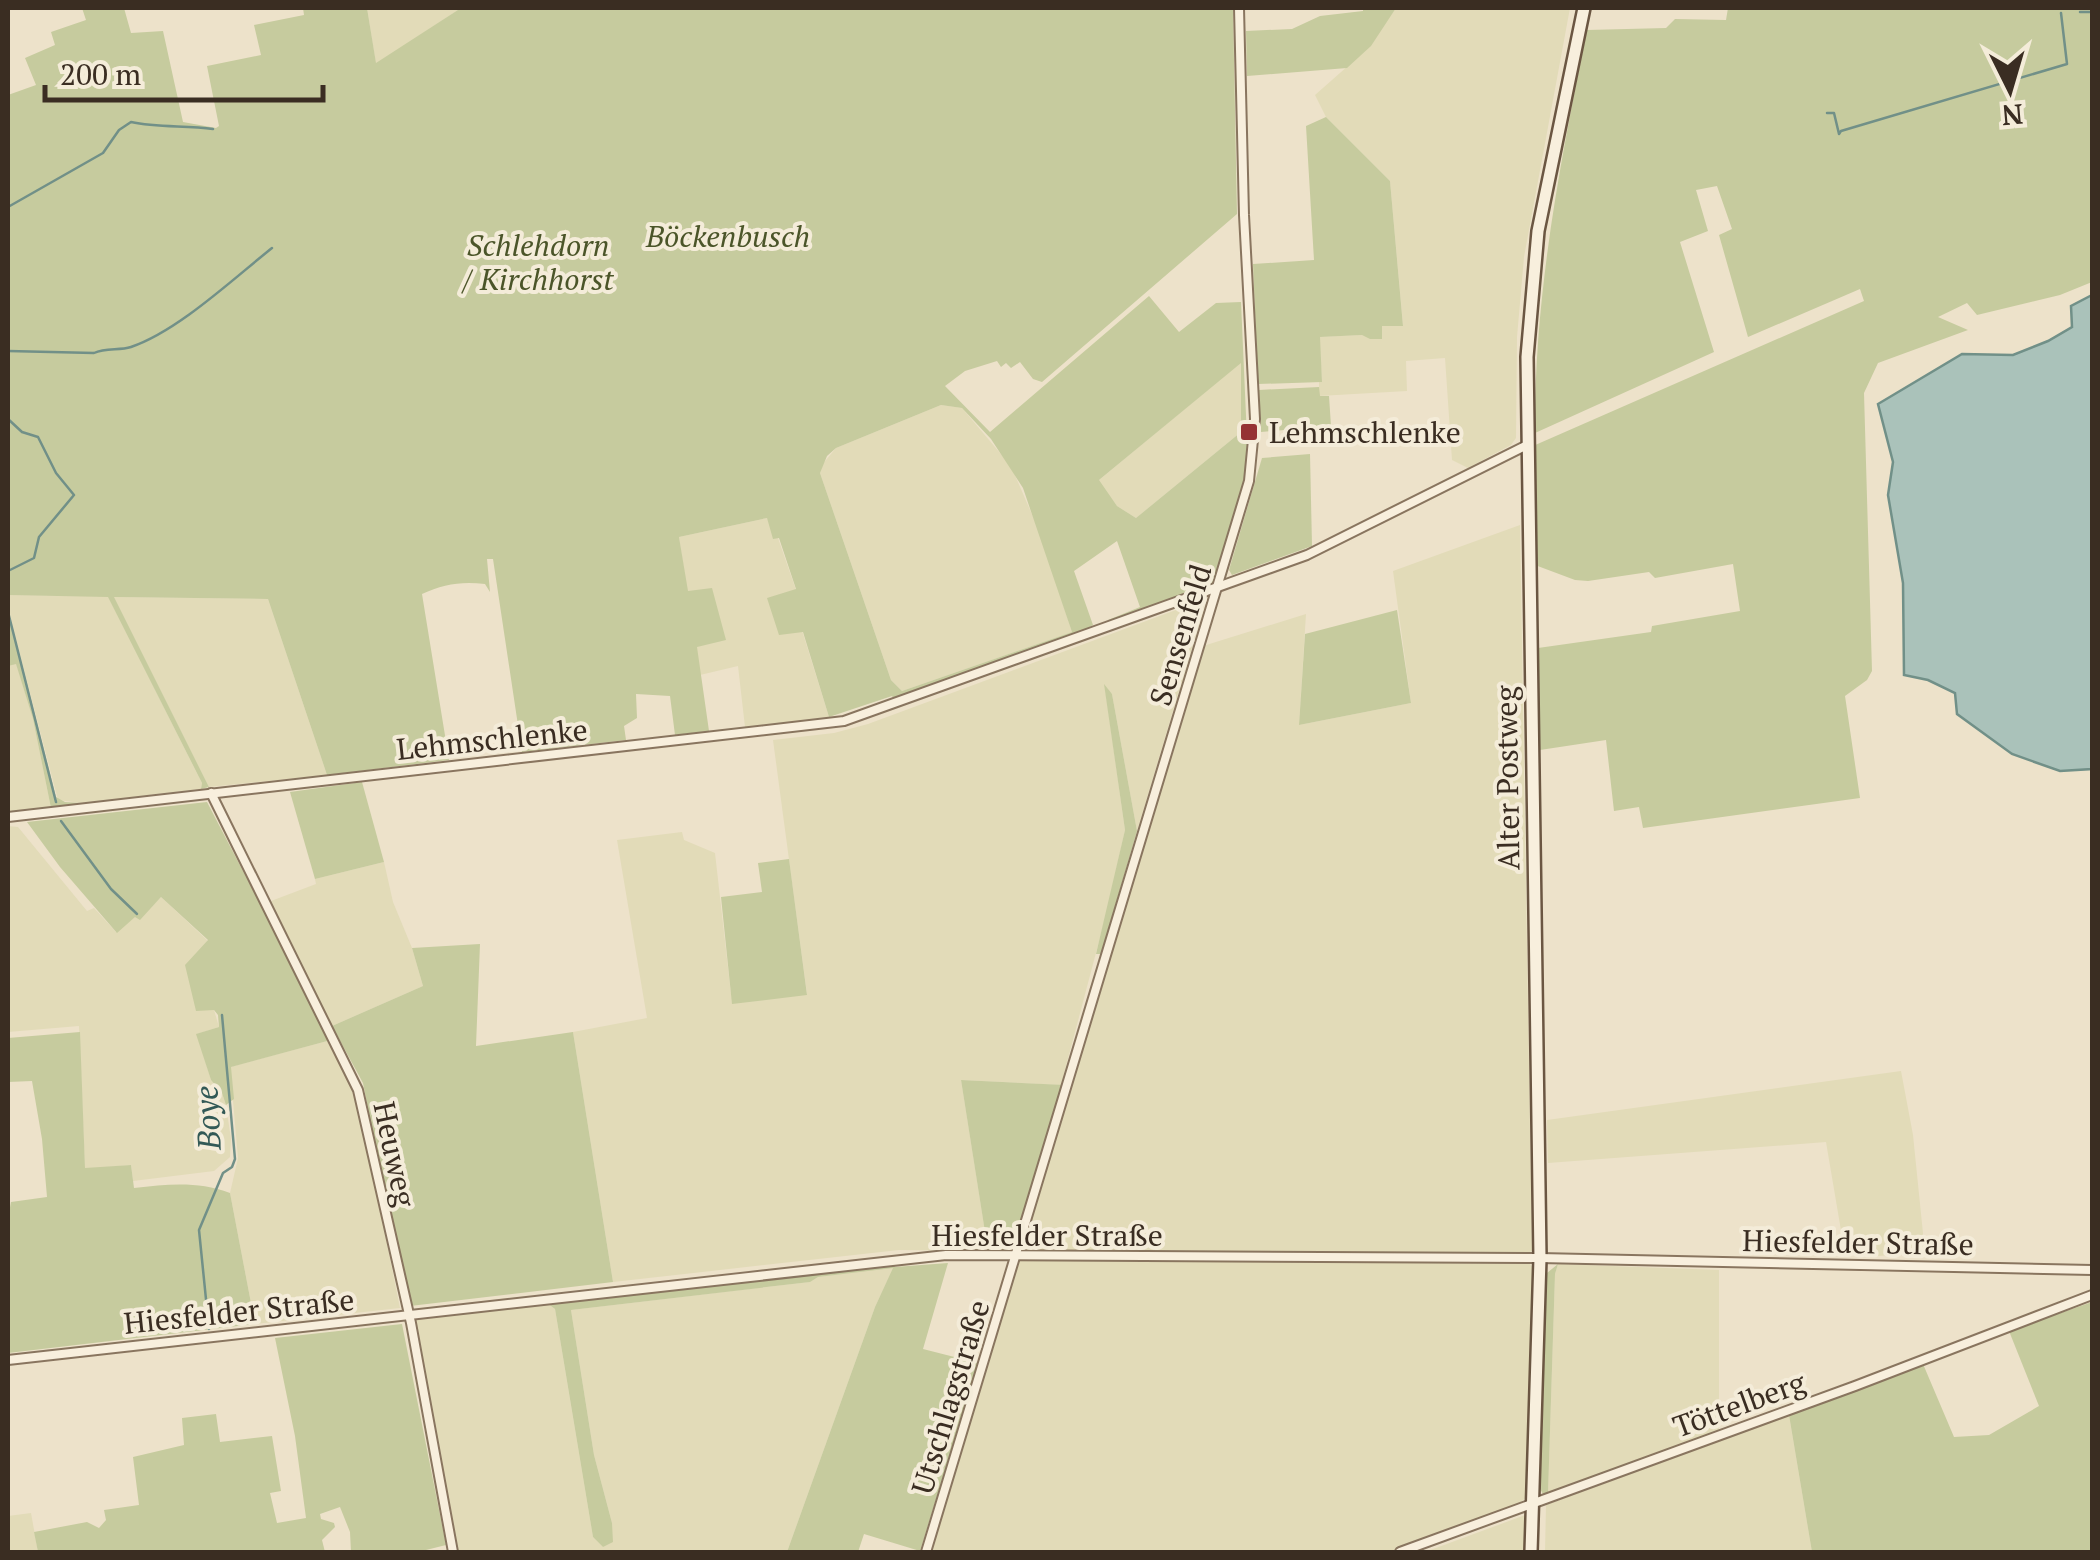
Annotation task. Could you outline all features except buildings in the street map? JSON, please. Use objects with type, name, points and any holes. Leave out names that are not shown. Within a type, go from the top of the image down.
[{"type":"main road","name":"Alter Postweg","points":[[1532,1552],[1540,1258],[1528,340],[1538,230],[1584,8]]},
{"type":"street","name":"Sensenfeld","points":[[1017,1255],[1249,481],[1255,430],[1239,8]]},
{"type":"street","name":"Lehmschlenke","points":[[8,817],[844,720],[1308,555],[1527,444]]},
{"type":"street","name":"Heuweg","points":[[211,793],[358,1090],[408,1314],[453,1552]]},
{"type":"street","name":"Hiesfelder Straße","points":[[8,1360],[946,1255],[1540,1258],[2092,1270]]},
{"type":"street","name":"Utschlagstraße","points":[[926,1552],[1017,1255]]},
{"type":"street","name":"Töttelberg","points":[[1400,1552],[2092,1295]]},
{"type":"shaded area","points":[[367,8],[461,8],[376,64]]},
{"type":"shaded area","points":[[1396,8],[1570,8],[1524,257],[1517,337],[1516,438],[1511,445],[1468,468],[1452,460],[1445,358],[1406,361],[1407,391],[1319,396],[1319,337],[1382,338],[1382,326],[1403,325],[1390,181],[1326,117],[1315,95],[1366,50]]},
{"type":"shaded area","points":[[1241,362],[1241,432],[1136,518],[1117,506],[1098,481]]},
{"type":"shaded area","points":[[941,405],[962,408],[1011,466],[1040,533],[1072,632],[902,691],[891,680],[820,473],[836,448]]},
{"type":"shaded area","points":[[767,518],[796,590],[790,592],[829,717],[745,727],[738,666],[700,675],[679,537]]},
{"type":"shaded area","points":[[1520,525],[1532,1251],[1020,1252],[1203,646],[1306,614],[1299,725],[1411,703],[1393,571]]},
{"type":"shaded area","points":[[8,595],[108,596],[202,783],[201,789],[81,803],[58,800],[8,609]]},
{"type":"shaded area","points":[[113,597],[268,599],[327,775],[209,787]]},
{"type":"shaded area","points":[[1200,601],[1204,608],[1137,831],[1112,694],[1105,688],[1125,830],[1061,1085],[961,1080],[988,1251],[899,1250],[613,1282],[573,1032],[647,1018],[617,840],[682,832],[684,840],[715,853],[731,994],[807,994],[773,740],[834,733],[868,724]]},
{"type":"shaded area","points":[[16,663],[33,719],[51,808],[8,813],[8,666]]},
{"type":"shaded area","points":[[8,826],[18,827],[87,911],[94,908],[116,932],[136,916],[140,919],[161,897],[208,941],[219,1027],[197,1034],[211,1080],[226,1105],[231,1139],[230,1157],[214,1171],[133,1181],[131,1165],[85,1169],[79,1026],[8,1032]]},
{"type":"shaded area","points":[[384,862],[393,902],[423,986],[332,1026],[271,901],[316,884],[315,879]]},
{"type":"shaded area","points":[[331,1040],[359,1105],[400,1308],[255,1324],[230,1193],[238,1158],[230,1067]]},
{"type":"shaded area","points":[[1901,1071],[1913,1135],[1925,1253],[1845,1254],[1826,1142],[1548,1163],[1547,1120]]},
{"type":"shaded area","points":[[1019,1258],[1530,1264],[1533,1268],[1526,1498],[1388,1552],[931,1552]]},
{"type":"shaded area","points":[[1558,1264],[1719,1270],[1719,1431],[1548,1494]]},
{"type":"shaded area","points":[[894,1267],[875,1307],[787,1552],[456,1552],[413,1323],[417,1318],[547,1303],[555,1309],[593,1537],[603,1547],[612,1523],[594,1455],[571,1310],[809,1282],[818,1277]]},
{"type":"shaded area","points":[[1789,1415],[1812,1552],[1545,1552],[1546,1505]]},
{"type":"shaded area","points":[[31,1513],[38,1552],[8,1552],[8,1516]]},
{"type":"shaded area","points":[[1528,1514],[1526,1552],[1425,1552]]},
{"type":"green space","name":"Schlehdorn / Kirchhorst","points":[[82,8],[124,8],[131,33],[163,31],[183,122],[216,128],[219,126],[207,66],[261,55],[254,25],[304,15],[303,8],[367,8],[376,63],[461,8],[1233,8],[1237,214],[1042,382],[1033,379],[1020,362],[1011,368],[1006,363],[1001,367],[997,361],[965,371],[945,386],[990,432],[1149,296],[1179,332],[1216,303],[1241,302],[1248,461],[1213,582],[1201,590],[1113,622],[1108,620],[1140,607],[1117,541],[1074,571],[1093,625],[894,700],[892,696],[829,717],[803,632],[779,635],[767,598],[796,589],[779,538],[773,539],[767,518],[679,537],[688,591],[712,588],[726,640],[697,647],[709,731],[675,735],[670,696],[636,694],[637,718],[624,726],[626,740],[522,752],[493,559],[487,559],[490,592],[485,584],[468,583],[422,594],[449,760],[327,775],[268,599],[114,597],[209,787],[201,789],[202,783],[108,597],[8,595],[8,95],[36,85],[25,58],[55,45],[51,32],[86,20]],"holes":[[[1241,363],[1241,432],[1136,518],[1117,506],[1099,480]],[[941,405],[962,408],[991,439],[1023,488],[1072,632],[902,691],[891,680],[820,473],[827,456],[836,448]]]},
{"type":"green space","points":[[1363,8],[1396,8],[1371,46],[1347,68],[1247,76],[1246,31],[1292,29],[1320,16]]},
{"type":"green space","points":[[1728,8],[2092,8],[2092,282],[2060,295],[1977,315],[1967,303],[1938,317],[1968,330],[1878,363],[1864,393],[1872,671],[1867,680],[1845,696],[1860,798],[1643,828],[1639,807],[1614,811],[1606,740],[1540,750],[1538,648],[1651,632],[1652,626],[1740,611],[1733,564],[1655,578],[1649,572],[1588,581],[1535,565],[1533,446],[1864,301],[1860,289],[1748,337],[1719,235],[1732,229],[1717,186],[1696,190],[1708,231],[1680,242],[1714,352],[1535,433],[1544,280],[1558,180],[1587,30],[1666,28],[1675,19],[1726,20]]},
{"type":"green space","points":[[1326,117],[1390,181],[1403,326],[1382,326],[1382,339],[1362,335],[1320,337],[1322,382],[1258,384],[1253,264],[1314,260],[1306,126]]},
{"type":"green space","points":[[1319,387],[1320,396],[1329,396],[1331,426],[1261,432],[1259,390]]},
{"type":"green space","points":[[1310,454],[1312,546],[1232,575],[1229,570],[1262,458]]},
{"type":"green space","points":[[8,609],[56,797],[81,803],[51,808],[33,719],[16,664],[8,666]]},
{"type":"green space","points":[[1397,610],[1411,703],[1299,725],[1305,634]]},
{"type":"green space","points":[[1104,684],[1112,694],[1137,831],[1101,954],[1096,954],[1125,830]]},
{"type":"green space","points":[[362,782],[384,862],[315,879],[290,792]]},
{"type":"green space","points":[[207,802],[331,1040],[231,1067],[234,1099],[226,1105],[211,1080],[196,1034],[219,1027],[218,1015],[214,1010],[196,1011],[185,965],[208,940],[161,897],[140,920],[135,917],[117,933],[27,822]]},
{"type":"green space","points":[[789,859],[807,995],[732,1004],[721,897],[762,892],[758,863]]},
{"type":"green space","points":[[480,944],[476,1046],[573,1032],[613,1282],[410,1306],[395,1250],[363,1083],[332,1026],[423,986],[412,948]]},
{"type":"green space","points":[[80,1032],[85,1168],[131,1165],[134,1188],[195,1185],[230,1193],[255,1324],[8,1353],[11,1202],[47,1197],[32,1081],[8,1082],[8,1038]]},
{"type":"green space","points":[[961,1080],[1065,1085],[1017,1251],[988,1251]]},
{"type":"green space","points":[[893,1263],[895,1267],[948,1263],[923,1349],[978,1363],[920,1551],[864,1534],[858,1552],[787,1552],[875,1307],[893,1268],[818,1277],[810,1282],[571,1310],[594,1455],[612,1523],[613,1542],[603,1547],[593,1537],[555,1309],[547,1303]]},
{"type":"green space","points":[[1558,1264],[1548,1494],[1543,1494],[1539,1487],[1545,1280]]},
{"type":"green space","points":[[2092,1302],[2092,1552],[1812,1552],[1789,1415],[1923,1364],[1954,1437],[1989,1435],[2039,1406],[2009,1331]]},
{"type":"green space","points":[[402,1324],[446,1545],[418,1552],[351,1552],[350,1532],[340,1507],[320,1514],[321,1519],[335,1527],[322,1540],[325,1552],[38,1552],[34,1532],[87,1522],[99,1528],[106,1520],[104,1510],[139,1505],[133,1457],[184,1445],[182,1418],[216,1414],[220,1442],[272,1436],[281,1491],[270,1493],[277,1523],[306,1518],[295,1436],[275,1338]]},
{"type":"water","points":[[2092,295],[2092,769],[2060,771],[2012,754],[1957,714],[1955,693],[1928,680],[1904,675],[1903,583],[1888,495],[1893,462],[1878,404],[1962,354],[2013,355],[2048,341],[2072,327],[2071,306]]},
{"type":"waterway","points":[[2080,12],[2092,12]]},
{"type":"waterway","points":[[1827,113],[1834,113],[1839,134],[2067,64],[2061,13]]},
{"type":"waterway","points":[[8,207],[103,153],[119,130],[131,122],[213,129]]},
{"type":"waterway","points":[[8,351],[94,353],[131,347],[186,317],[272,248]]},
{"type":"waterway","name":"Boye","points":[[8,419],[22,432],[38,437],[56,473],[74,495],[39,537],[34,558],[8,571]]},
{"type":"waterway","name":"Boye","points":[[8,612],[56,802]]},
{"type":"waterway","name":"Boye","points":[[61,821],[111,889],[137,914]]},
{"type":"waterway","name":"Boye","points":[[209,1329],[199,1230],[223,1173],[235,1159],[222,1015]]},
{"type":"place","name":"Lehmschlenke","points":[[1249,432]]},
{"type":"park label","name":"Böckenbusch","points":[[728,236]]}]
